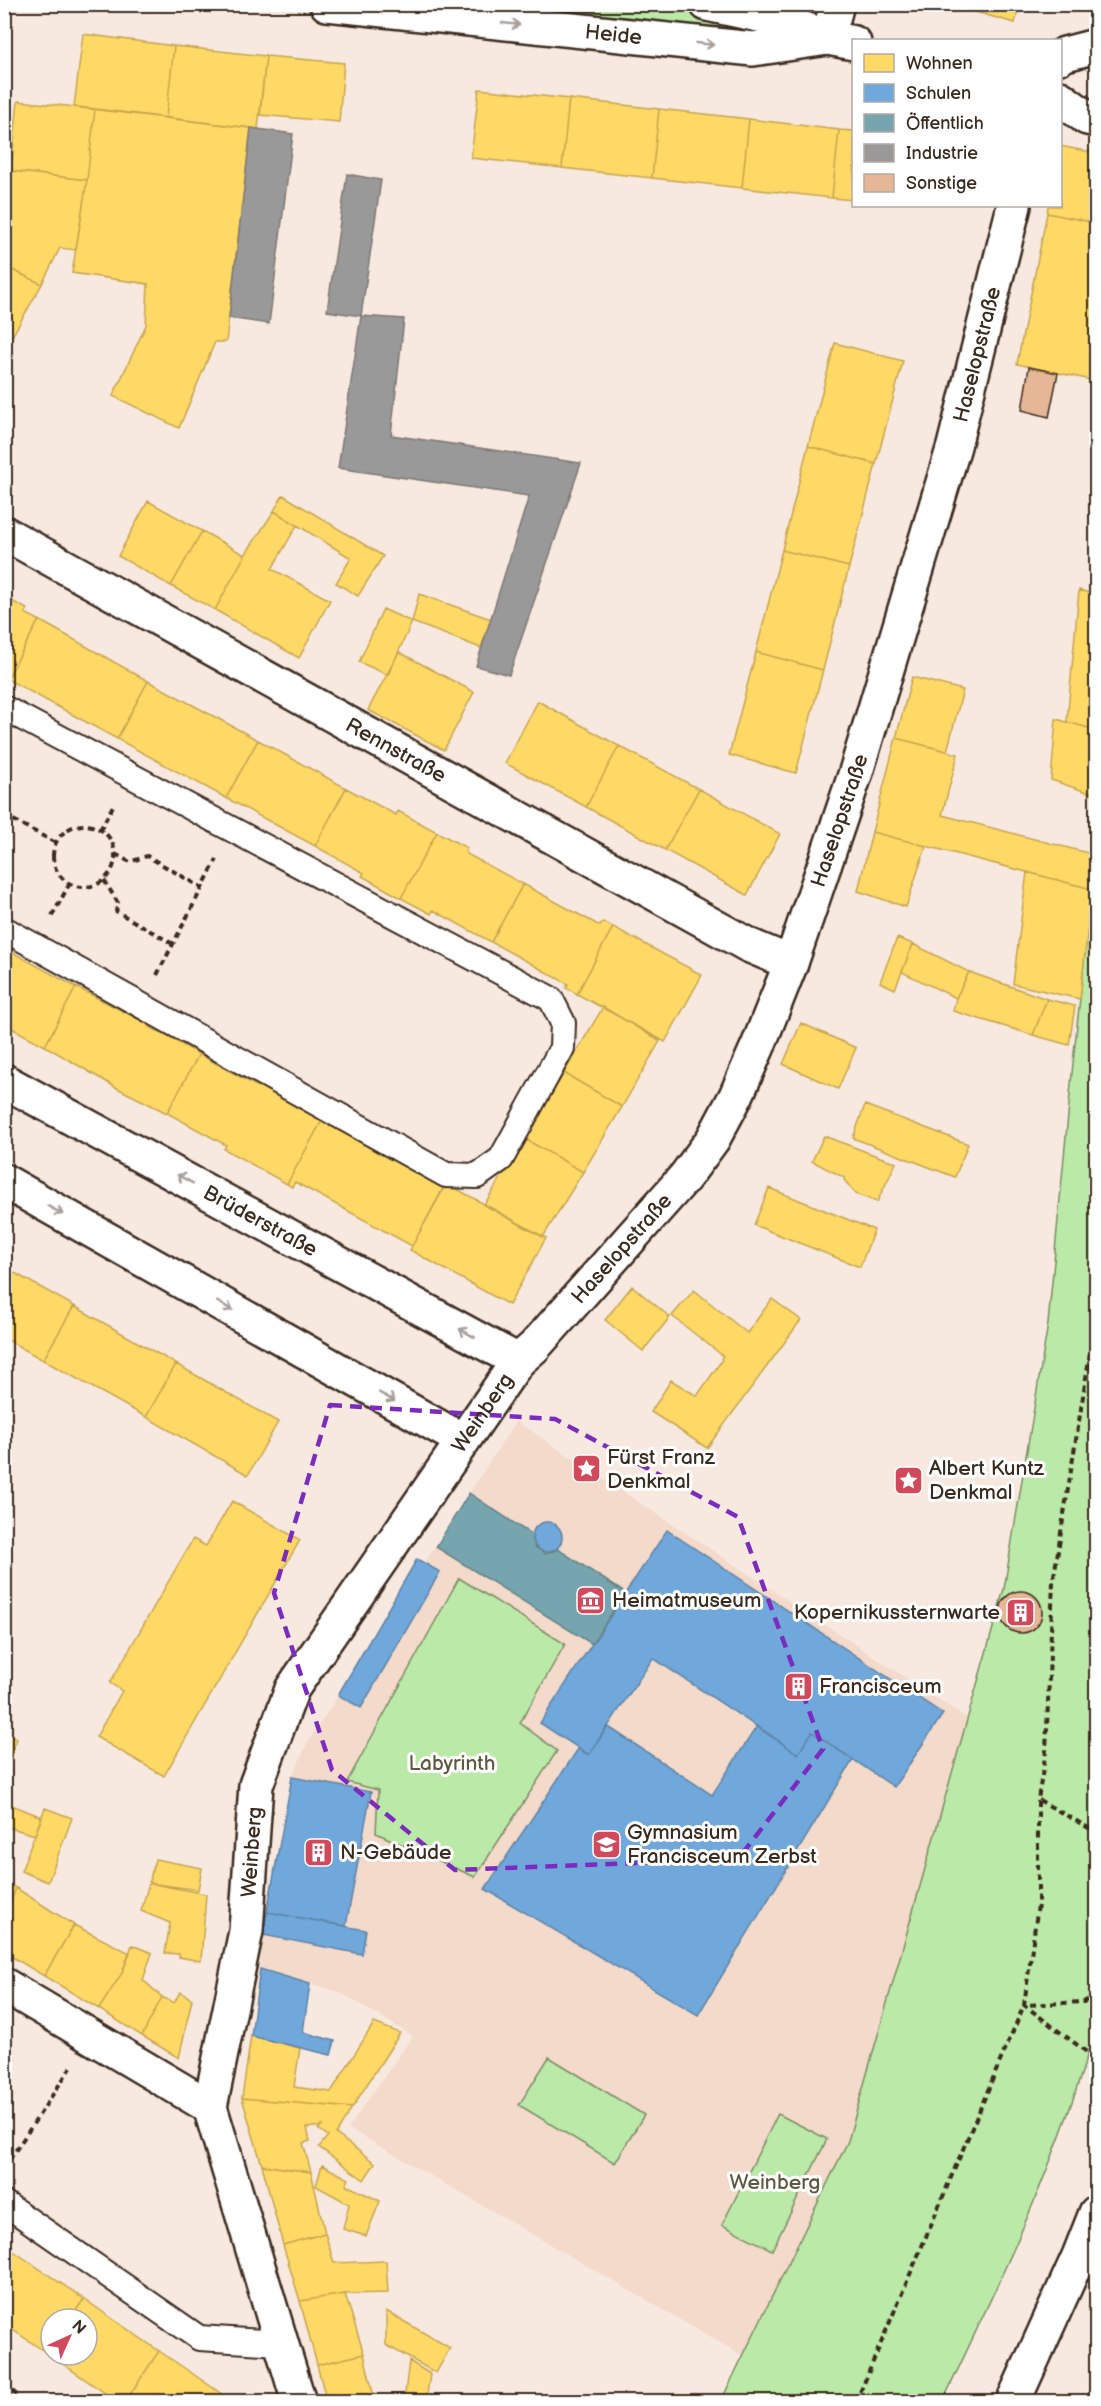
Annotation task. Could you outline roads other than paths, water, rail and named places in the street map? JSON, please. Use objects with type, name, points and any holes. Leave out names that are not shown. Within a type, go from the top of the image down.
[{"type":"street","name":"Heide","points":[[327,4],[753,49],[841,40]]},
{"type":"street","points":[[707,4],[778,19],[841,40],[837,4]]},
{"type":"street","points":[[1062,56],[1096,46]]},
{"type":"street","points":[[1062,100],[1088,118],[1096,120]]},
{"type":"street","name":"Haselopstraße","points":[[518,1361],[534,1347],[685,1178],[713,1139],[754,1056],[791,963],[856,771],[954,446],[1014,207]]},
{"type":"street","name":"Rennstraße","points":[[4,533],[748,945],[791,963]]},
{"type":"street","name":"Brüderstraße","points":[[4,1081],[518,1361]]},
{"type":"street","points":[[4,1181],[462,1440]]},
{"type":"street","name":"Weinberg","points":[[299,2402],[210,2107],[246,1931],[256,1785],[292,1689],[518,1361]]},
{"type":"street","points":[[4,1985],[210,2107]]},
{"type":"street","points":[[1013,2402],[1096,2213]]},
{"type":"lane","points":[[4,708],[551,999],[563,1023],[562,1048],[501,1159],[477,1176],[446,1175],[4,929]]},
{"type":"lane","points":[[4,2203],[199,2338],[280,2343]]},
{"type":"place","name":"Fürst Franz Denkmal","points":[[586,1469]]},
{"type":"place","name":"Albert Kuntz Denkmal","points":[[908,1480]]},
{"type":"place","name":"Heimatmuseum","points":[[591,1600]]},
{"type":"place","name":"Kopernikussternwarte","points":[[1021,1612]]},
{"type":"place","name":"Francisceum","points":[[798,1686]]},
{"type":"place","name":"Gymnasium Francisceum Zerbst","points":[[606,1844]]},
{"type":"place","name":"N-Gebäude","points":[[319,1852]]},
{"type":"park label","name":"Labyrinth","points":[[452,1763]]}]
